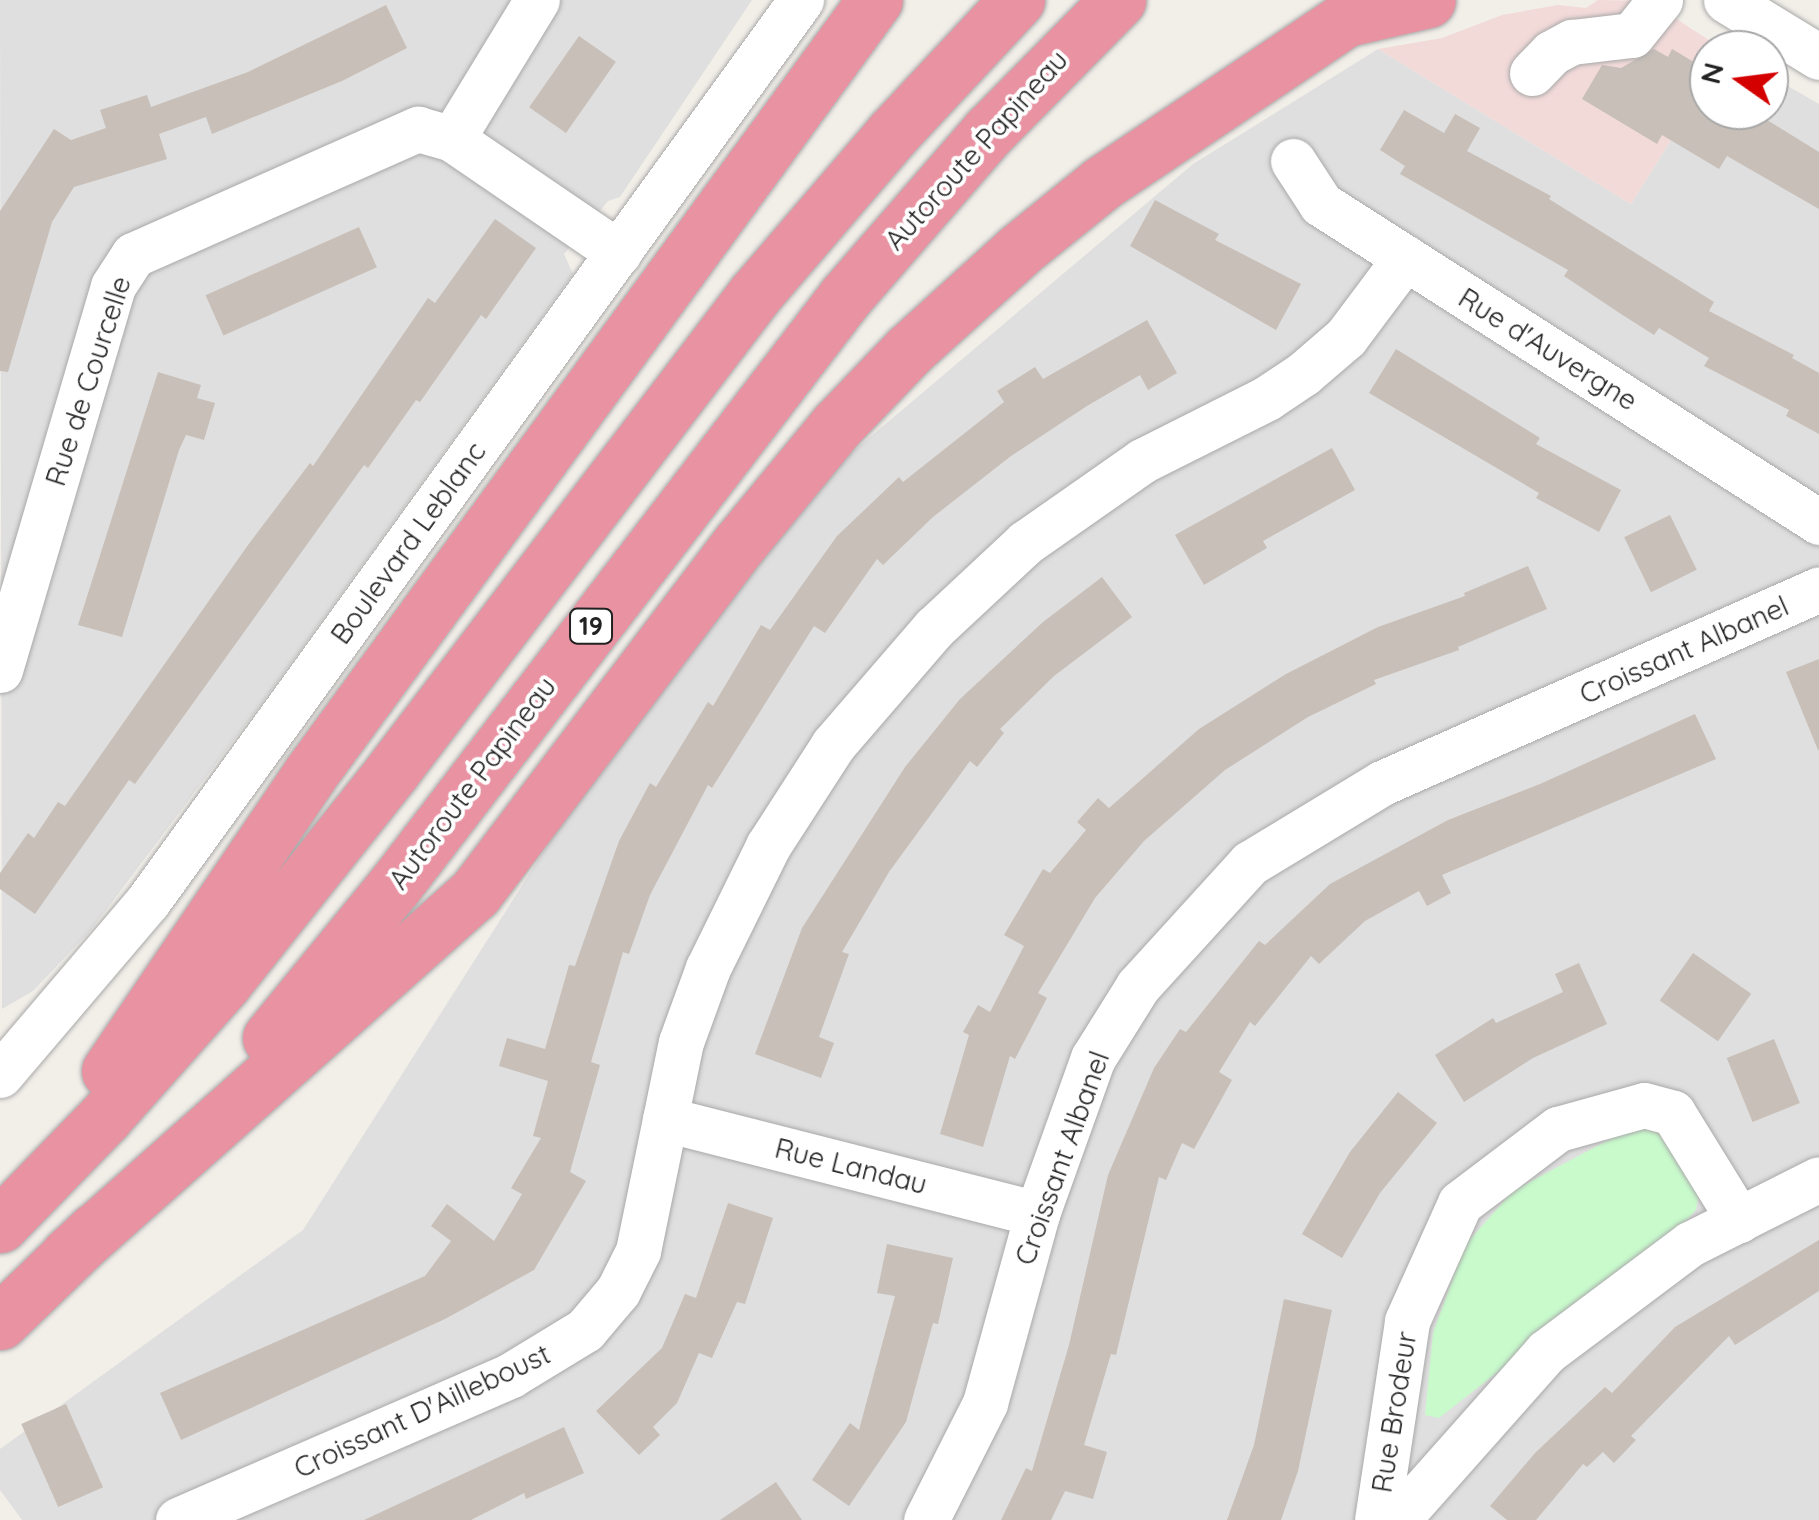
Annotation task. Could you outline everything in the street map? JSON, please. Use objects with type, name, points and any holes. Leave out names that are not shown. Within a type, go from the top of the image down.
[{"type":"highway","points":[[7,1218],[310,774],[875,0]]},
{"type":"highway","name":"19","points":[[7,1218],[105,1117],[223,984],[382,784],[755,294],[882,145],[1016,0]]},
{"type":"highway","name":"Autoroute Papineau","points":[[0,1322],[211,1105],[348,945],[845,297],[989,132],[1118,0]]},
{"type":"highway","points":[[68,1256],[475,893],[740,542],[837,426],[921,339],[1006,261],[1102,183],[1354,9],[1428,0]]},
{"type":"street","points":[[452,139],[537,0]]},
{"type":"street","name":"Boulevard Leblanc","points":[[2,1069],[159,886],[802,0]]},
{"type":"street","points":[[1532,73],[1552,53],[1572,42],[1632,35],[1660,0]]},
{"type":"street","points":[[1726,0],[1819,57]]},
{"type":"street","name":"Rue de Courcelle","points":[[0,670],[114,286],[124,264],[148,246],[404,133],[431,129],[452,139],[619,253]]},
{"type":"street","name":"Rue d'Auvergne","points":[[1293,162],[1321,204],[1819,522]]},
{"type":"street","name":"Croissant D'Ailleboust","points":[[178,1520],[511,1375],[586,1330],[618,1291],[638,1251],[664,1119],[692,1010],[746,887],[809,778],[882,684],[963,600],[1057,518],[1142,461],[1267,398],[1326,356],[1364,316],[1406,258]]},
{"type":"street","name":"Croissant Albanel","points":[[926,1520],[985,1403],[1037,1214],[1093,1058],[1138,986],[1250,863],[1382,783],[1819,589]]},
{"type":"street","name":"Rue Brodeur","points":[[1377,1520],[1407,1321],[1460,1203],[1558,1130],[1644,1105],[1673,1113],[1739,1220]]},
{"type":"street","name":"Rue Landau","points":[[664,1119],[1037,1214]]},
{"type":"street","name":"Rue Brodeur","points":[[1398,1520],[1546,1352],[1690,1244],[1819,1180]]},
{"type":"shaded area","points":[[0,0],[752,0],[620,197],[608,201],[564,254],[573,274],[264,700],[91,930],[33,991],[2,1009]]},
{"type":"shaded area","points":[[1598,0],[1649,1],[1693,30],[1689,30],[1689,111],[1631,204],[1378,49],[1442,38],[1502,15],[1558,5],[1586,8]]},
{"type":"shaded area","points":[[1378,49],[1631,204],[1689,111],[1689,130],[1789,130],[1789,87],[1819,104],[1819,1520],[22,1520],[0,1490],[0,1449],[303,1230],[577,799],[831,470],[1193,164]]},
{"type":"green space","points":[[1644,1121],[1666,1130],[1699,1192],[1696,1210],[1677,1231],[1439,1418],[1425,1415],[1433,1333],[1465,1245],[1513,1191]]},
{"type":"building","points":[[386,5],[407,48],[342,81],[212,134],[206,117],[159,134],[167,159],[74,187],[52,222],[8,372],[0,371],[0,211],[54,129],[71,140],[106,128],[100,110],[147,95],[151,107],[248,72]]},
{"type":"building","points":[[579,36],[616,62],[566,133],[529,107]]},
{"type":"building","points":[[1654,49],[1668,57],[1672,49],[1689,59],[1689,130],[1783,130],[1819,152],[1819,209],[1727,156],[1719,169],[1662,135],[1657,144],[1582,99],[1602,65],[1621,68]]},
{"type":"building","points":[[1404,110],[1444,133],[1455,114],[1480,128],[1467,151],[1551,196],[1549,199],[1714,302],[1709,311],[1794,355],[1792,358],[1819,373],[1819,434],[1786,416],[1789,410],[1704,366],[1709,358],[1659,328],[1654,335],[1621,314],[1564,276],[1568,270],[1400,174],[1405,166],[1380,150]]},
{"type":"building","points":[[1155,200],[1219,234],[1215,240],[1301,284],[1276,330],[1130,246]]},
{"type":"building","points":[[495,219],[536,248],[486,319],[481,315],[368,468],[364,465],[135,784],[129,780],[35,914],[0,889],[0,873],[28,833],[34,838],[58,802],[65,806],[248,545],[310,463],[313,466],[428,298],[435,303]]},
{"type":"building","points":[[359,227],[377,267],[223,336],[206,295]]},
{"type":"building","points":[[1147,320],[1177,373],[1148,390],[1140,375],[1087,406],[1011,456],[933,517],[883,565],[877,559],[825,633],[814,626],[712,788],[708,785],[650,895],[629,954],[623,952],[591,1062],[600,1065],[570,1172],[586,1181],[534,1270],[445,1319],[181,1440],[160,1393],[425,1276],[451,1241],[431,1226],[447,1204],[494,1241],[522,1194],[511,1188],[541,1138],[533,1136],[548,1081],[499,1066],[507,1038],[545,1049],[569,965],[575,966],[619,841],[650,783],[656,787],[708,702],[713,706],[761,625],[770,630],[837,536],[899,477],[903,482],[1004,402],[997,391],[1035,367],[1043,379]]},
{"type":"building","points":[[1396,349],[1540,438],[1536,444],[1621,490],[1599,532],[1536,498],[1539,493],[1369,393]]},
{"type":"building","points":[[158,372],[201,385],[197,398],[215,403],[204,440],[186,435],[179,450],[122,637],[78,625]]},
{"type":"building","points":[[1332,448],[1355,490],[1263,541],[1267,548],[1204,585],[1175,535]]},
{"type":"building","points":[[1670,515],[1697,570],[1651,592],[1624,537]]},
{"type":"building","points":[[1528,566],[1547,609],[1458,647],[1459,650],[1374,680],[1376,684],[1308,717],[1225,770],[1144,841],[1095,898],[1038,993],[1047,998],[1015,1059],[1010,1056],[983,1147],[940,1134],[969,1035],[963,1032],[978,1005],[990,1012],[1024,946],[1004,935],[1043,869],[1050,873],[1086,830],[1077,822],[1098,798],[1109,808],[1199,729],[1286,674],[1378,627],[1465,596],[1464,593]]},
{"type":"building","points":[[1102,577],[1132,617],[1054,676],[1000,729],[1004,733],[977,767],[970,761],[889,872],[842,952],[849,954],[819,1037],[834,1043],[821,1078],[755,1054],[802,928],[905,767],[960,699],[1043,622]]},
{"type":"building","points":[[1819,659],[1819,750],[1818,750],[1786,672]]},
{"type":"building","points":[[1695,714],[1716,759],[1442,875],[1451,893],[1427,906],[1419,891],[1365,921],[1319,964],[1311,956],[1255,1026],[1250,1022],[1219,1072],[1232,1080],[1194,1149],[1182,1143],[1166,1180],[1159,1177],[1116,1355],[1111,1354],[1084,1445],[1107,1452],[1093,1499],[1065,1491],[1051,1520],[1001,1520],[1026,1468],[1032,1471],[1069,1345],[1108,1175],[1154,1068],[1180,1029],[1186,1032],[1259,941],[1265,945],[1330,884],[1448,820],[1540,784]]},
{"type":"building","points":[[1693,953],[1751,994],[1718,1041],[1660,1001]]},
{"type":"building","points":[[1579,963],[1607,1024],[1533,1058],[1464,1102],[1435,1055],[1493,1018],[1496,1023],[1563,992],[1555,974]]},
{"type":"building","points":[[1774,1039],[1800,1103],[1753,1122],[1727,1058]]},
{"type":"building","points":[[1398,1092],[1437,1123],[1380,1193],[1342,1258],[1302,1234],[1350,1152]]},
{"type":"building","points":[[728,1203],[773,1218],[745,1304],[737,1302],[712,1358],[699,1353],[677,1403],[653,1427],[660,1435],[639,1455],[596,1411],[662,1348],[685,1294],[696,1298]]},
{"type":"building","points":[[1819,1240],[1819,1291],[1735,1345],[1729,1336],[1631,1436],[1636,1440],[1614,1463],[1603,1452],[1587,1467],[1583,1464],[1536,1520],[1507,1520],[1490,1506],[1535,1453],[1605,1387],[1612,1393],[1675,1327]]},
{"type":"building","points":[[887,1244],[953,1258],[938,1324],[933,1323],[906,1422],[849,1506],[812,1480],[850,1423],[859,1430],[895,1296],[877,1293]]},
{"type":"building","points":[[1284,1299],[1332,1310],[1298,1471],[1281,1520],[1227,1520],[1254,1445]]},
{"type":"building","points":[[66,1404],[103,1487],[58,1507],[21,1424]]},
{"type":"building","points":[[564,1427],[584,1473],[526,1499],[524,1493],[471,1520],[364,1520]]},
{"type":"building","points":[[776,1482],[802,1520],[720,1520]]}]
